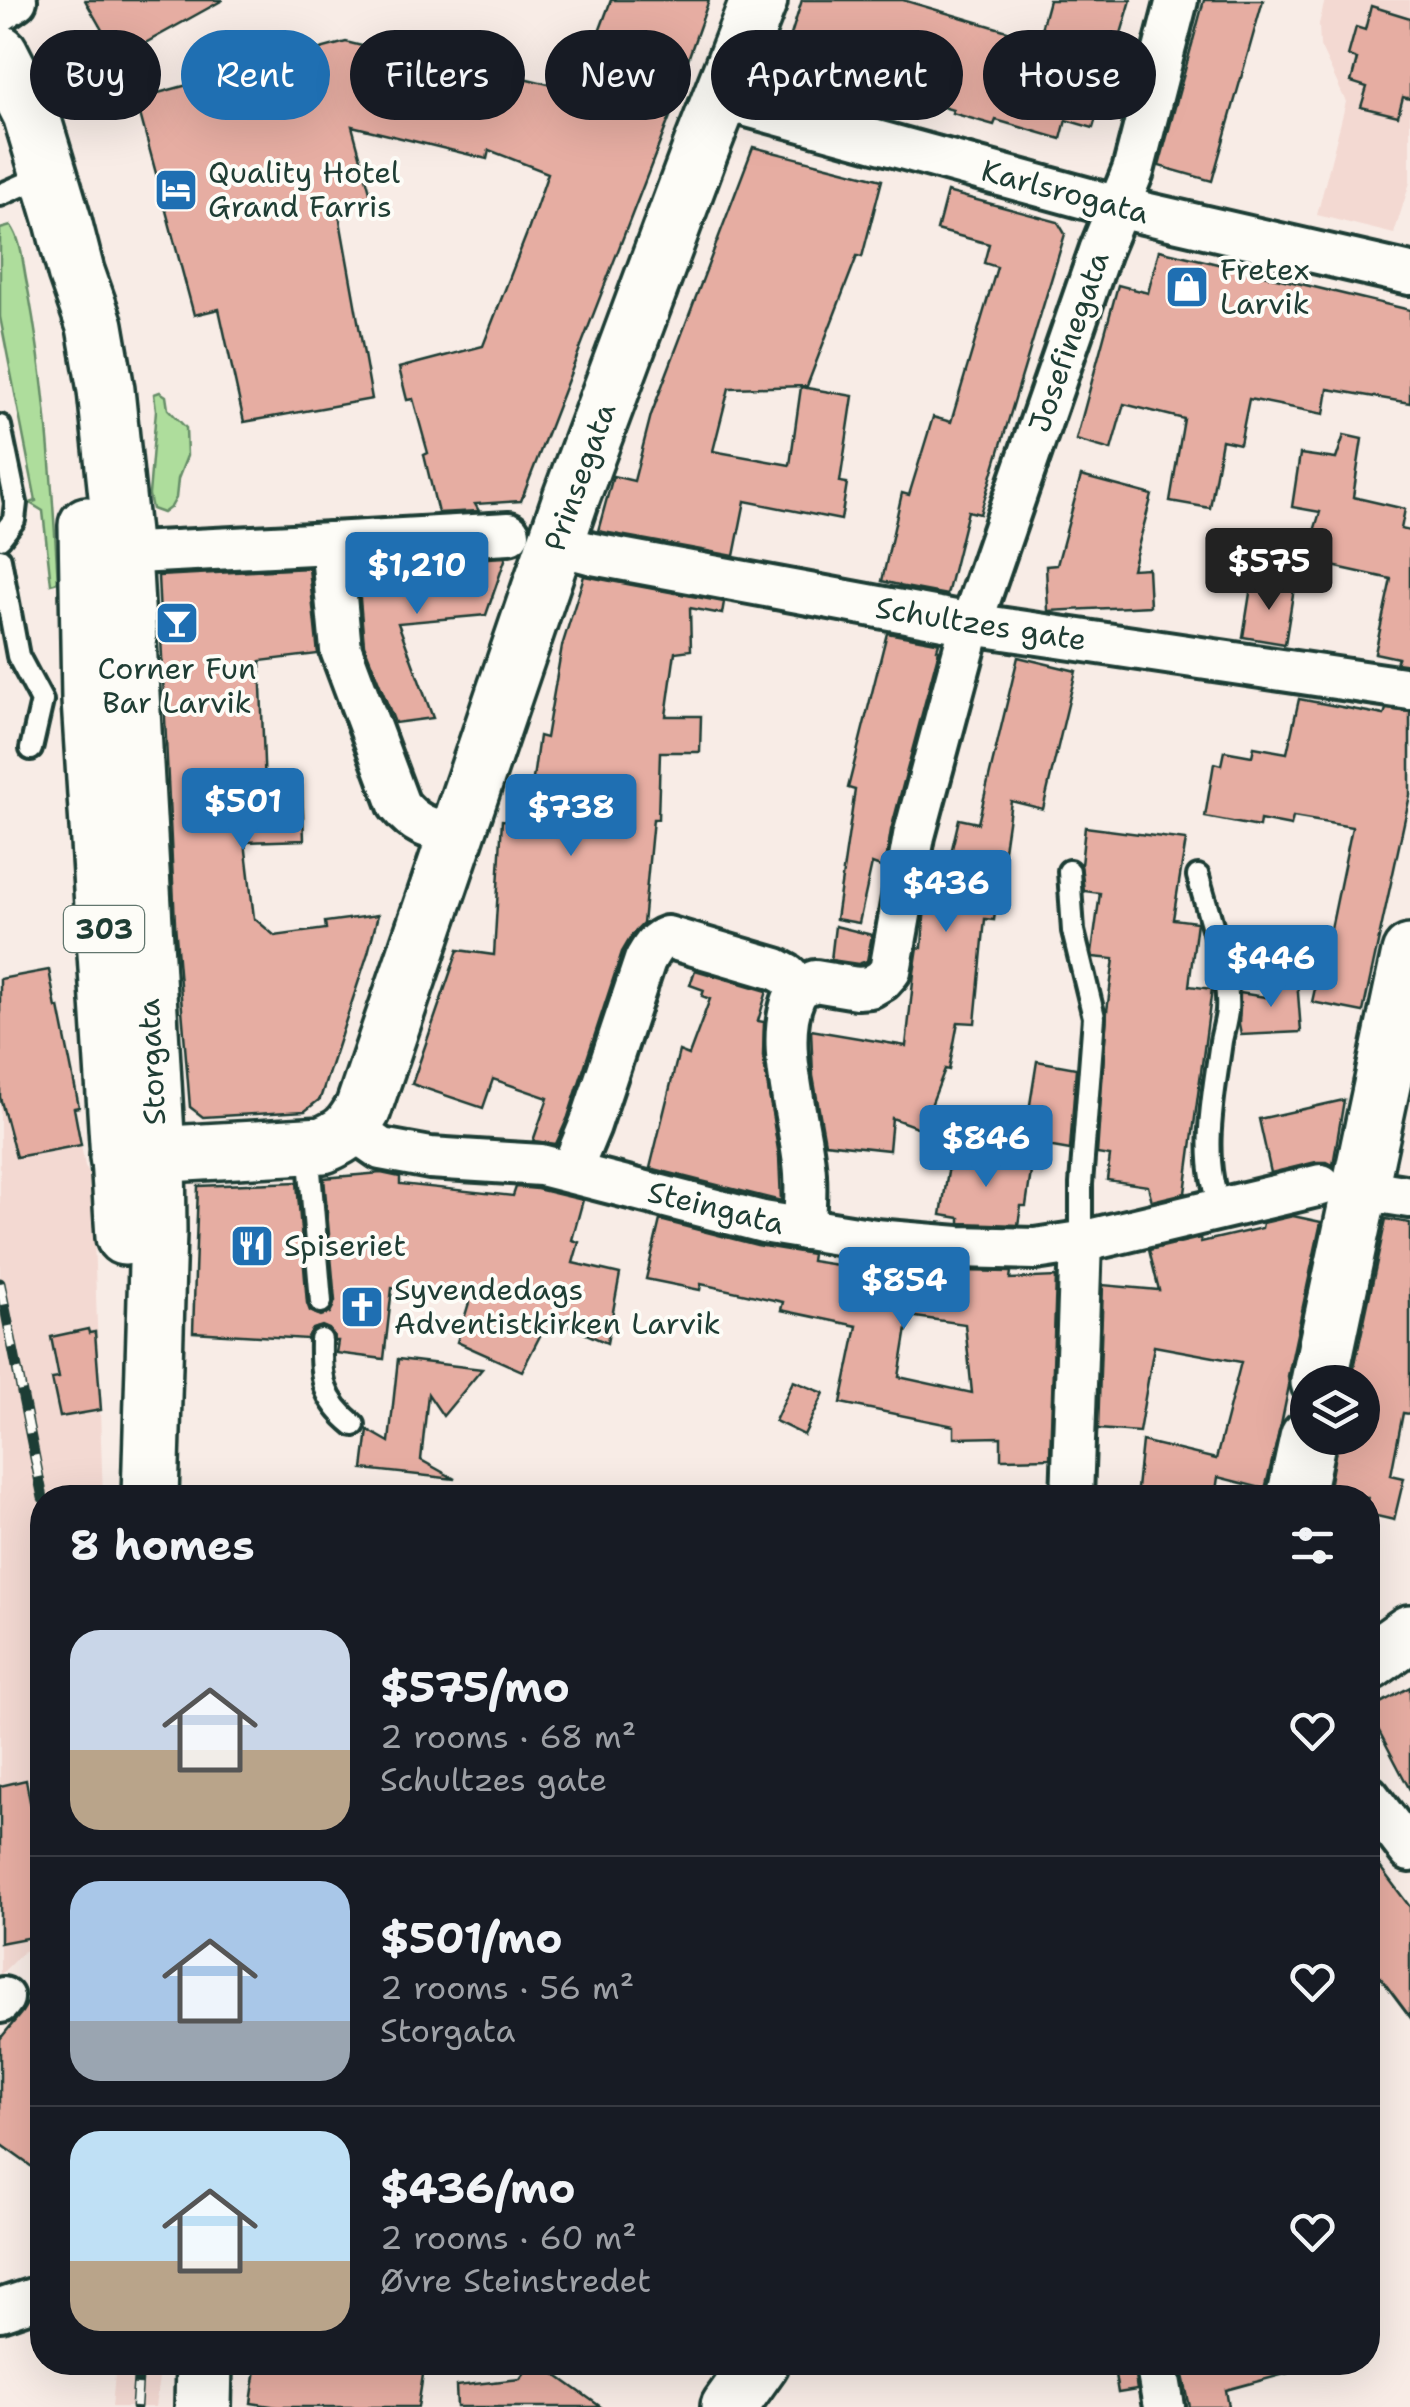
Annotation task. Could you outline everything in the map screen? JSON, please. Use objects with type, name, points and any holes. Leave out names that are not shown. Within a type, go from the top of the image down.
[{"type":"main road","name":"Prinsegata","points":[[748,30],[759,0]]},
{"type":"main road","name":"Storgata","points":[[0,53],[31,114],[50,174],[94,326],[106,390],[106,554],[78,701],[138,1156],[158,1245],[149,1485]]},
{"type":"main road","name":"Prinsegata","points":[[329,1137],[369,1097],[455,834],[532,539],[713,120]]},
{"type":"main road","points":[[1323,1365],[1364,1190],[1410,953]]},
{"type":"main road","points":[[138,1156],[329,1137]]},
{"type":"main road","points":[[1298,1485],[1304,1455]]},
{"type":"main road","points":[[1380,1654],[1410,1633]]},
{"type":"main road","points":[[203,2407],[204,2375]]},
{"type":"main road","points":[[730,2407],[752,2375]]},
{"type":"street","points":[[0,12],[16,0]]},
{"type":"street","name":"Josefinegata","points":[[799,988],[815,981],[870,987],[890,971],[914,836],[971,624],[1100,250],[1132,170],[1177,0]]},
{"type":"street","name":"Karlsrogata","points":[[799,120],[1118,207],[1410,274]]},
{"type":"street","name":"Schultzes gate","points":[[106,554],[331,543],[532,539],[593,554],[971,624],[1410,689]]},
{"type":"street","points":[[331,543],[342,650],[399,805],[411,820],[455,834]]},
{"type":"street","points":[[572,1171],[645,960],[652,946],[667,937],[776,969],[799,988],[788,1014],[787,1056],[805,1174],[803,1229]]},
{"type":"street","name":"Steingata","points":[[329,1137],[430,1158],[541,1165],[572,1171],[803,1229],[958,1247],[1035,1250],[1221,1208],[1364,1190]]},
{"type":"street","points":[[1072,1485],[1081,1242]]},
{"type":"street","points":[[1380,1812],[1410,1851]]},
{"type":"street","points":[[0,2310],[30,2300]]},
{"type":"street","points":[[1158,2375],[1164,2407]]},
{"type":"lane","points":[[0,195],[50,174]]},
{"type":"lane","points":[[0,426],[16,503],[14,520],[0,538]]},
{"type":"lane","points":[[0,559],[9,658],[78,701],[30,749]]},
{"type":"lane","points":[[1069,872],[1073,931],[1094,1016],[1081,1184],[1081,1242]]},
{"type":"lane","points":[[1198,876],[1226,980],[1227,1010],[1211,1124],[1211,1170],[1221,1208]]},
{"type":"lane","points":[[321,1302],[329,1137]]},
{"type":"lane","points":[[322,1340],[324,1388],[337,1412],[354,1425]]},
{"type":"shaded area","points":[[1325,0],[1410,0],[1410,182],[1394,234],[1317,215],[1346,102],[1320,46],[1319,24]]},
{"type":"shaded area","points":[[49,970],[59,1007],[79,1107],[74,1109],[85,1166],[92,1180],[103,1485],[30,1485],[30,1950],[0,1975],[0,979]]},
{"type":"shaded area","points":[[115,2375],[159,2375],[155,2407],[112,2407]]},
{"type":"green space","points":[[11,226],[22,254],[44,395],[58,582],[51,584],[43,511],[30,503],[36,501],[0,317],[0,229]]},
{"type":"green space","points":[[154,394],[166,396],[168,409],[186,428],[187,456],[176,498],[163,513],[152,509],[149,495]]},
{"type":"building","points":[[85,0],[223,0],[161,34],[161,30],[102,30]]},
{"type":"building","points":[[611,0],[709,0],[691,51],[691,30],[600,30]]},
{"type":"building","points":[[802,0],[903,0],[1004,30],[983,30],[983,120],[996,120],[994,125],[963,116],[963,30],[793,30]]},
{"type":"building","points":[[1049,0],[1131,0],[1122,30],[1041,30]]},
{"type":"building","points":[[1204,0],[1263,0],[1212,181],[1159,166]]},
{"type":"building","points":[[1371,6],[1410,18],[1410,99],[1403,97],[1398,116],[1361,107],[1367,87],[1351,82],[1357,59],[1348,56],[1356,27],[1365,30]]},
{"type":"building","points":[[346,42],[350,43],[350,120],[525,120],[525,78],[545,83],[545,120],[669,120],[521,501],[475,504],[479,511],[438,513],[424,455],[428,453],[413,399],[407,400],[399,368],[483,346],[548,173],[489,150],[487,159],[352,126],[372,199],[338,209],[372,399],[244,422],[219,309],[194,315],[142,120],[161,120],[161,92],[181,87],[181,120],[330,120],[330,46]]},
{"type":"building","points":[[996,120],[1066,120],[1061,139]]},
{"type":"building","points":[[1066,120],[1095,120],[1093,128]]},
{"type":"building","points":[[753,147],[882,180],[862,257],[857,256],[807,386],[729,388],[713,451],[790,465],[801,387],[853,396],[840,482],[847,483],[841,520],[745,501],[734,556],[598,531],[613,476],[634,481],[651,415]]},
{"type":"building","points":[[947,192],[1058,222],[1065,234],[980,514],[968,511],[947,595],[882,581],[902,493],[909,495],[933,417],[951,422],[997,267],[984,263],[989,244],[937,230]]},
{"type":"building","points":[[1159,250],[1410,310],[1410,403],[1328,389],[1324,414],[1249,399],[1240,444],[1222,440],[1210,508],[1170,501],[1184,419],[1124,404],[1111,450],[1076,440],[1118,285],[1148,293]]},
{"type":"building","points":[[1344,435],[1362,439],[1353,497],[1405,509],[1401,529],[1410,531],[1410,665],[1375,653],[1391,579],[1305,560],[1320,512],[1292,507],[1300,454],[1336,459]]},
{"type":"building","points":[[1081,476],[1152,495],[1132,569],[1148,568],[1150,606],[1048,611],[1046,566],[1057,565]]},
{"type":"building","points":[[506,557],[486,615],[398,623],[433,718],[395,723],[364,645],[357,565]]},
{"type":"building","points":[[309,568],[318,654],[260,661],[265,787],[302,786],[304,840],[245,842],[254,918],[275,936],[326,929],[325,922],[378,915],[320,1099],[305,1111],[203,1117],[190,1107],[175,923],[158,576]]},
{"type":"building","points":[[584,576],[724,602],[722,614],[690,608],[691,650],[675,652],[666,716],[701,716],[700,752],[660,752],[658,819],[653,819],[643,924],[622,952],[556,1144],[533,1141],[548,1098],[493,1079],[483,1108],[412,1084],[458,950],[494,955],[502,820],[527,822],[539,736],[546,738],[562,646]]},
{"type":"building","points":[[1255,581],[1294,588],[1285,644],[1243,637]]},
{"type":"building","points":[[887,633],[936,642],[939,650],[887,855],[883,868],[872,864],[859,923],[836,919],[855,790],[848,788]]},
{"type":"building","points":[[1018,657],[1076,671],[1043,809],[1011,801],[994,920],[985,919],[975,1023],[958,1022],[949,1070],[945,1069],[922,1129],[892,1118],[889,1150],[825,1143],[813,1076],[811,1030],[906,1046],[934,857],[950,857],[959,819],[978,823]]},
{"type":"building","points":[[1299,699],[1384,715],[1386,709],[1410,712],[1410,795],[1363,1012],[1312,1002],[1352,827],[1293,817],[1291,826],[1260,820],[1259,827],[1205,817],[1214,763],[1221,765],[1224,751],[1252,756],[1254,747],[1287,753]]},
{"type":"building","points":[[1085,827],[1186,840],[1173,919],[1197,922],[1189,986],[1212,989],[1185,1193],[1152,1201],[1148,1186],[1107,1180],[1110,1156],[1097,1154],[1114,959],[1093,957],[1100,893],[1084,891],[1081,865]]},
{"type":"building","points":[[835,926],[872,935],[867,961],[858,964],[831,960]]},
{"type":"building","points":[[49,970],[79,1107],[74,1108],[81,1145],[16,1157],[0,1097],[0,979]]},
{"type":"building","points":[[695,970],[767,991],[758,1021],[764,1022],[763,1056],[779,1156],[781,1201],[650,1168],[679,1051],[689,1055],[710,999],[702,996],[704,990],[690,985]]},
{"type":"building","points":[[1297,980],[1301,1032],[1241,1035],[1240,993],[1265,997],[1265,983]]},
{"type":"building","points":[[1037,1061],[1076,1068],[1070,1150],[1024,1142]]},
{"type":"building","points":[[1344,1100],[1333,1165],[1316,1162],[1271,1173],[1259,1119]]},
{"type":"building","points":[[951,1153],[1032,1165],[1026,1206],[1021,1206],[1018,1225],[960,1223],[960,1218],[941,1215]]},
{"type":"building","points":[[381,1173],[400,1177],[400,1184],[513,1196],[516,1187],[583,1200],[572,1240],[579,1242],[573,1263],[620,1274],[607,1343],[554,1320],[548,1334],[542,1332],[522,1371],[457,1342],[471,1296],[392,1288],[384,1359],[336,1353],[338,1341],[322,1326],[313,1329],[307,1339],[193,1332],[198,1186],[297,1182],[307,1303],[310,1311],[321,1316],[330,1313],[335,1301],[324,1178]]},
{"type":"building","points":[[1293,1216],[1321,1222],[1266,1485],[1218,1477],[1217,1485],[1137,1485],[1142,1441],[1216,1459],[1241,1362],[1154,1346],[1139,1432],[1098,1429],[1103,1285],[1159,1290],[1149,1250],[1262,1228],[1263,1223]]},
{"type":"building","points":[[1386,1219],[1410,1223],[1410,1414],[1403,1413],[1391,1475],[1404,1478],[1394,1520],[1380,1517],[1380,1485],[1329,1485],[1335,1455],[1380,1455],[1380,1365],[1355,1365]]},
{"type":"building","points":[[660,1220],[757,1245],[812,1254],[811,1261],[937,1280],[938,1274],[958,1271],[1011,1272],[1010,1279],[1056,1277],[1050,1458],[1001,1459],[1001,1437],[954,1438],[954,1426],[841,1403],[857,1326],[781,1310],[783,1302],[701,1284],[700,1290],[646,1279]],"holes":[[[909,1316],[965,1324],[972,1393],[899,1377]]]},
{"type":"building","points":[[88,1329],[89,1333],[95,1332],[101,1410],[60,1417],[52,1379],[59,1378],[51,1337]]},
{"type":"building","points":[[398,1359],[482,1369],[443,1416],[428,1394],[421,1460],[455,1479],[363,1469],[368,1430],[389,1442]]},
{"type":"building","points":[[793,1381],[824,1393],[804,1435],[775,1421]]},
{"type":"building","points":[[1410,1687],[1410,1790],[1380,1733],[1380,1703]]},
{"type":"building","points":[[26,1780],[30,1802],[30,1937],[0,1943],[0,1786]]},
{"type":"building","points":[[1380,1867],[1410,1907],[1410,2017],[1380,1977]]},
{"type":"building","points":[[30,1999],[30,2165],[0,2144],[0,2039]]},
{"type":"building","points":[[255,2375],[423,2375],[418,2407],[278,2407],[251,2403]]},
{"type":"building","points":[[523,2375],[556,2375],[601,2407],[457,2407],[456,2386],[520,2379]]},
{"type":"building","points":[[1115,2375],[1135,2375],[1137,2390],[1118,2393]]},
{"type":"building","points":[[1183,2375],[1281,2375],[1226,2390],[1229,2407],[1190,2407]]},
{"type":"railway","points":[[0,1283],[40,1485]]},
{"type":"railway","points":[[136,2407],[138,2375]]},
{"type":"place","name":"Quality Hotel Grand Farris","points":[[176,190]]},
{"type":"place","name":"Fretex Larvik","points":[[1187,287]]},
{"type":"place","name":"Corner Fun Bar Larvik","points":[[177,623]]},
{"type":"place","name":"Spiseriet","points":[[252,1246]]},
{"type":"place","name":"Syvendedags Adventistkirken Larvik","points":[[362,1307]]}]
